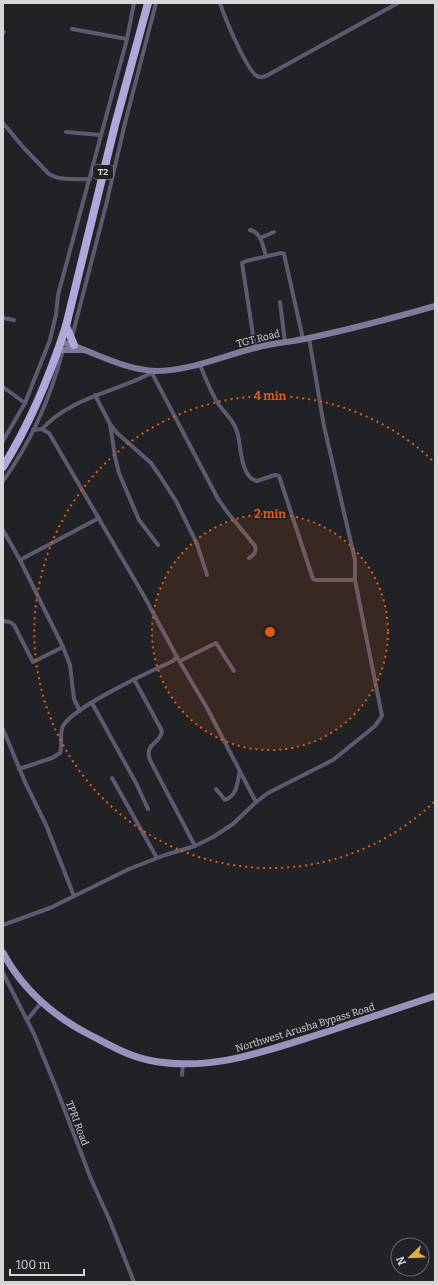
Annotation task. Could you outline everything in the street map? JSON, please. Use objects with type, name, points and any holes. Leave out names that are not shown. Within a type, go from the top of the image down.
[{"type":"highway","name":"T2","points":[[3,467],[26,428],[61,347],[115,125],[148,3]]},
{"type":"highway","points":[[66,326],[72,342]]},
{"type":"main road","name":"Northwest Arusha Bypass Road","points":[[3,953],[22,982],[41,1003],[58,1017],[117,1049],[148,1060],[183,1064],[218,1062],[254,1055],[435,996]]},
{"type":"street","points":[[3,440],[25,403],[50,340],[56,314],[58,295],[127,39],[134,3]]},
{"type":"street","points":[[72,342],[125,123],[156,3]]},
{"type":"street","points":[[220,3],[232,35],[251,70],[256,76],[260,77],[273,72],[398,3]]},
{"type":"street","points":[[72,29],[127,39]]},
{"type":"street","points":[[3,123],[41,167],[49,174],[62,178],[90,179]]},
{"type":"street","points":[[66,132],[100,135]]},
{"type":"street","points":[[250,230],[256,232],[260,238],[266,256]]},
{"type":"street","points":[[260,238],[274,232]]},
{"type":"street","points":[[3,925],[45,910],[116,875],[157,858],[195,846],[224,831],[268,793],[333,760],[375,726],[382,716],[355,580],[355,560],[324,426],[306,339],[284,254],[281,252],[246,261],[242,264],[255,348]]},
{"type":"street","points":[[280,302],[285,342]]},
{"type":"street","name":"TGT Road","points":[[61,347],[72,342],[111,361],[154,372],[200,365],[255,348],[306,339],[384,321],[435,306]]},
{"type":"street","points":[[3,318],[14,320]]},
{"type":"street","points":[[3,481],[34,430],[58,371],[61,347],[86,350]]},
{"type":"street","points":[[200,365],[217,402],[236,429],[239,436],[241,458],[251,479],[257,481],[275,475],[279,476],[314,579],[355,580]]},
{"type":"street","points":[[34,430],[42,429],[55,418],[95,395],[131,384],[154,372],[218,499],[255,546],[254,556],[249,558]]},
{"type":"street","points":[[3,387],[25,403]]},
{"type":"street","points":[[95,395],[110,424],[123,439],[151,463],[176,501],[197,544],[207,575]]},
{"type":"street","points":[[110,424],[119,473],[139,520],[158,546]]},
{"type":"street","points":[[42,429],[49,433],[99,518],[207,708],[256,802]]},
{"type":"street","points":[[20,560],[99,518]]},
{"type":"street","points":[[3,530],[20,560],[64,647],[70,665],[74,700],[80,710]]},
{"type":"street","points":[[3,621],[10,622],[14,625],[33,662],[64,647]]},
{"type":"street","points":[[20,769],[52,758],[60,753],[62,729],[64,725],[80,710],[134,679],[173,661],[216,643],[234,671]]},
{"type":"street","points":[[134,679],[162,731],[158,739],[148,750],[150,760],[195,846]]},
{"type":"street","points":[[92,703],[136,783],[148,809]]},
{"type":"street","points":[[3,729],[46,825],[74,896]]},
{"type":"street","points":[[216,789],[225,800],[229,798],[236,790],[240,770]]},
{"type":"street","points":[[112,778],[157,858]]},
{"type":"street","name":"TPRI Road","points":[[3,973],[27,1020],[57,1090],[91,1179],[110,1221],[134,1282]]},
{"type":"street","points":[[27,1020],[41,1003]]},
{"type":"street","points":[[182,1075],[183,1064]]}]
